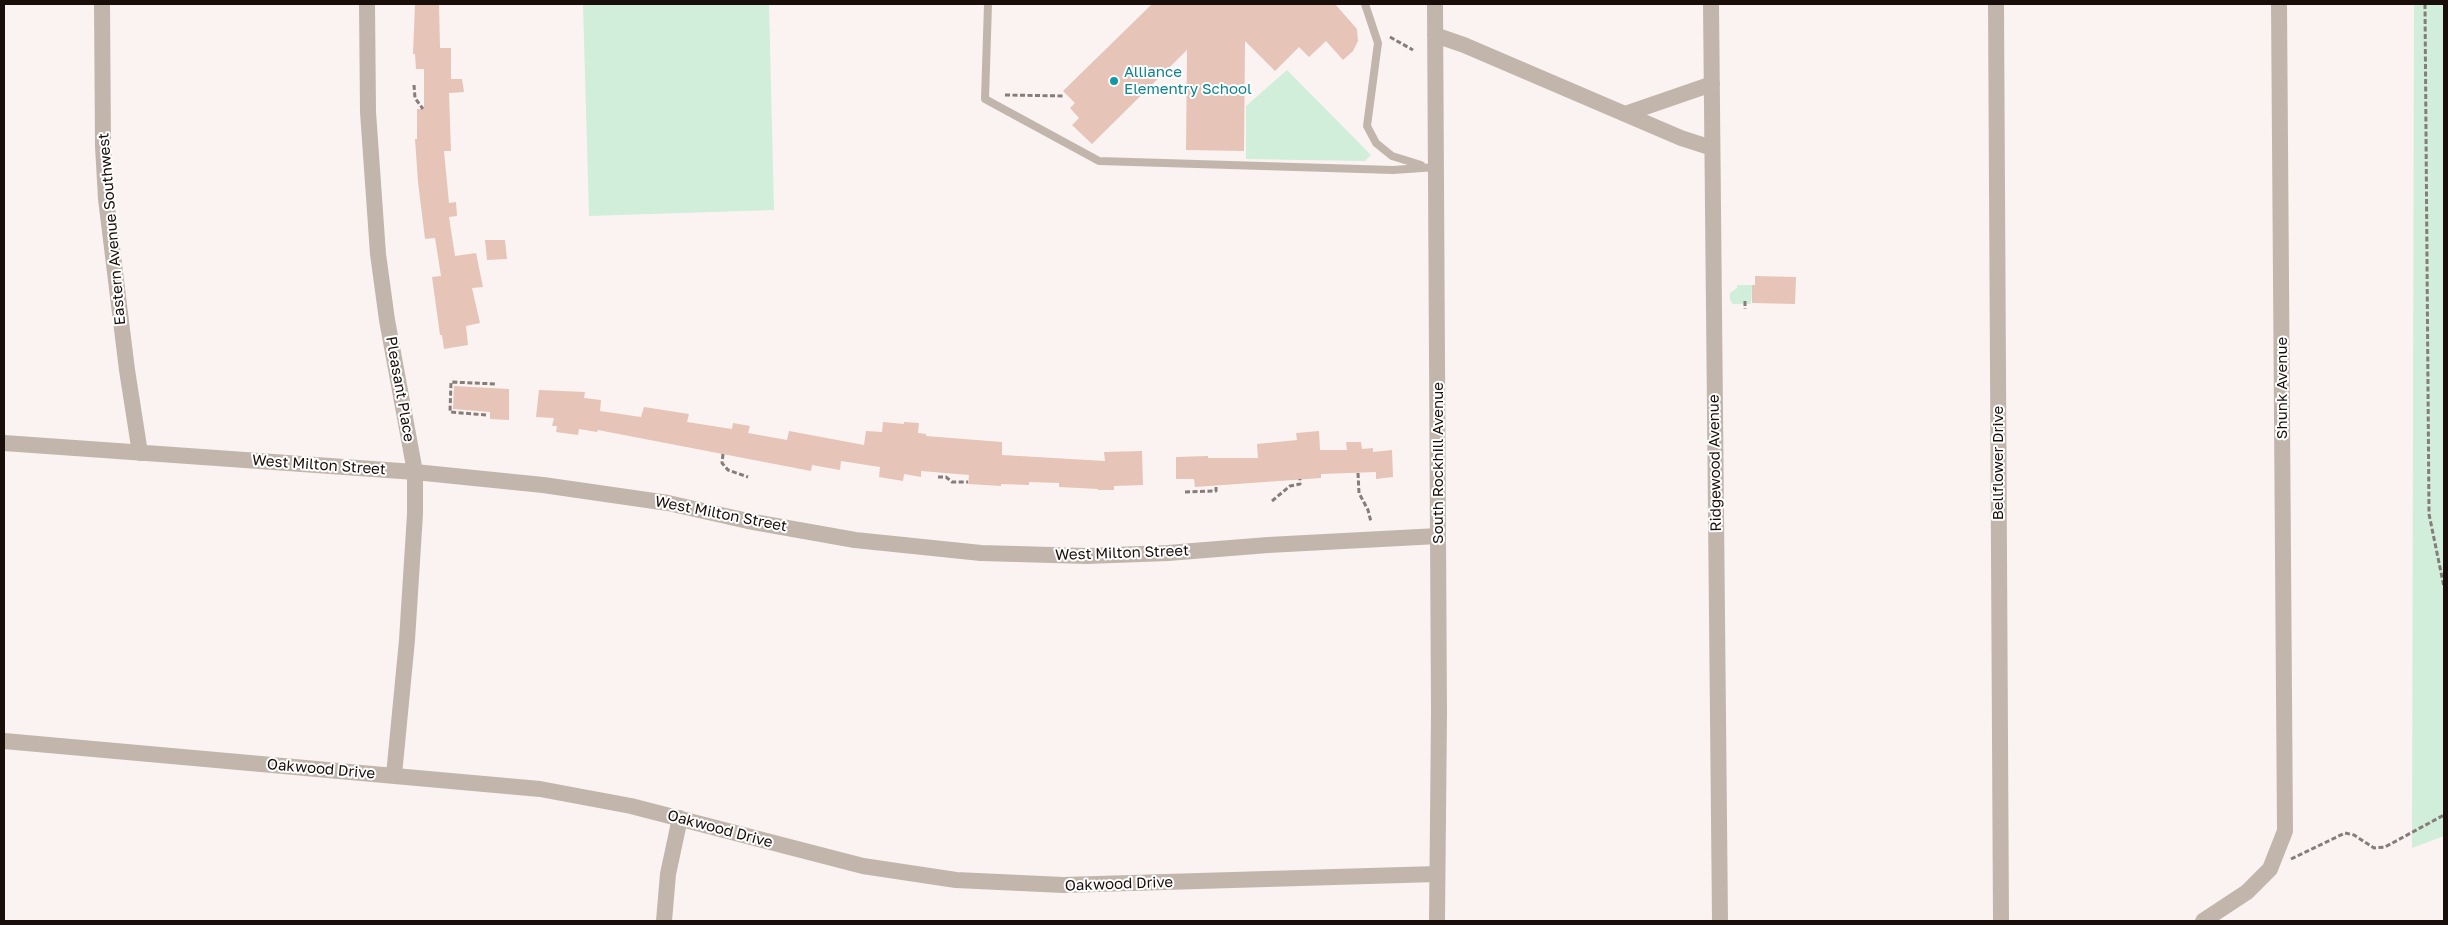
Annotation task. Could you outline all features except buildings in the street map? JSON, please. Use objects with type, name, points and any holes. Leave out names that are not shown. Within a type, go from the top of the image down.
[{"type":"street","name":"Eastern Avenue Southwest","points":[[102,4],[103,146],[106,199],[127,370],[140,453]]},
{"type":"street","name":"Pleasant Place","points":[[367,4],[368,112],[378,254],[387,320],[415,472],[415,514],[407,640],[394,775]]},
{"type":"street","name":"South Rockhill Avenue","points":[[1435,4],[1438,536],[1437,921]]},
{"type":"street","name":"Ridgewood Avenue","points":[[1711,4],[1720,921]]},
{"type":"street","name":"Bellflower Drive","points":[[1996,4],[2001,921]]},
{"type":"street","name":"Shunk Avenue","points":[[2270,869],[2285,831],[2279,4]]},
{"type":"street","points":[[1435,35],[1464,45],[1681,138],[1712,148]]},
{"type":"street","points":[[1625,114],[1712,84]]},
{"type":"street","name":"West Milton Street","points":[[4,443],[415,472],[606,493],[855,540],[981,553],[1097,555],[1438,536]]},
{"type":"street","name":"Oakwood Drive","points":[[4,741],[540,789],[631,806],[863,866],[947,879],[1063,886],[1437,874]]},
{"type":"street","points":[[664,921],[668,874],[680,818]]},
{"type":"street","points":[[2203,921],[2247,892],[2270,869]]},
{"type":"lane","points":[[988,4],[985,99],[1099,161],[1393,170],[1437,167]]},
{"type":"lane","points":[[1366,4],[1378,43],[1367,126],[1376,143],[1392,156],[1414,164],[1437,167]]},
{"type":"path","points":[[2425,4],[2429,514],[2444,587]]},
{"type":"path","points":[[1386,36],[1413,50]]},
{"type":"path","points":[[414,85],[415,98],[423,109]]},
{"type":"path","points":[[996,95],[1065,96]]},
{"type":"path","points":[[1746,301],[1746,309]]},
{"type":"path","points":[[486,415],[450,412],[451,382],[496,384]]},
{"type":"path","points":[[723,454],[722,463],[728,470],[748,477]]},
{"type":"path","points":[[1358,473],[1359,493],[1372,522]]},
{"type":"path","points":[[938,476],[946,477],[952,482],[968,482]]},
{"type":"path","points":[[1272,501],[1290,486],[1300,484],[1300,480]]},
{"type":"path","points":[[1185,492],[1216,491],[1216,486]]},
{"type":"path","points":[[2270,869],[2345,833],[2354,835],[2374,848],[2385,847],[2444,815]]},
{"type":"green space","points":[[583,4],[769,4],[774,210],[589,216]]},
{"type":"green space","points":[[2414,4],[2444,4],[2444,836],[2412,848]]},
{"type":"green space","points":[[1287,70],[1371,155],[1365,161],[1246,159],[1246,106]]},
{"type":"green space","points":[[1737,285],[1752,285],[1751,304],[1733,304],[1730,300],[1730,293],[1737,288]]},
{"type":"place","name":"Alliance Elementry School","points":[[1114,81]]}]
